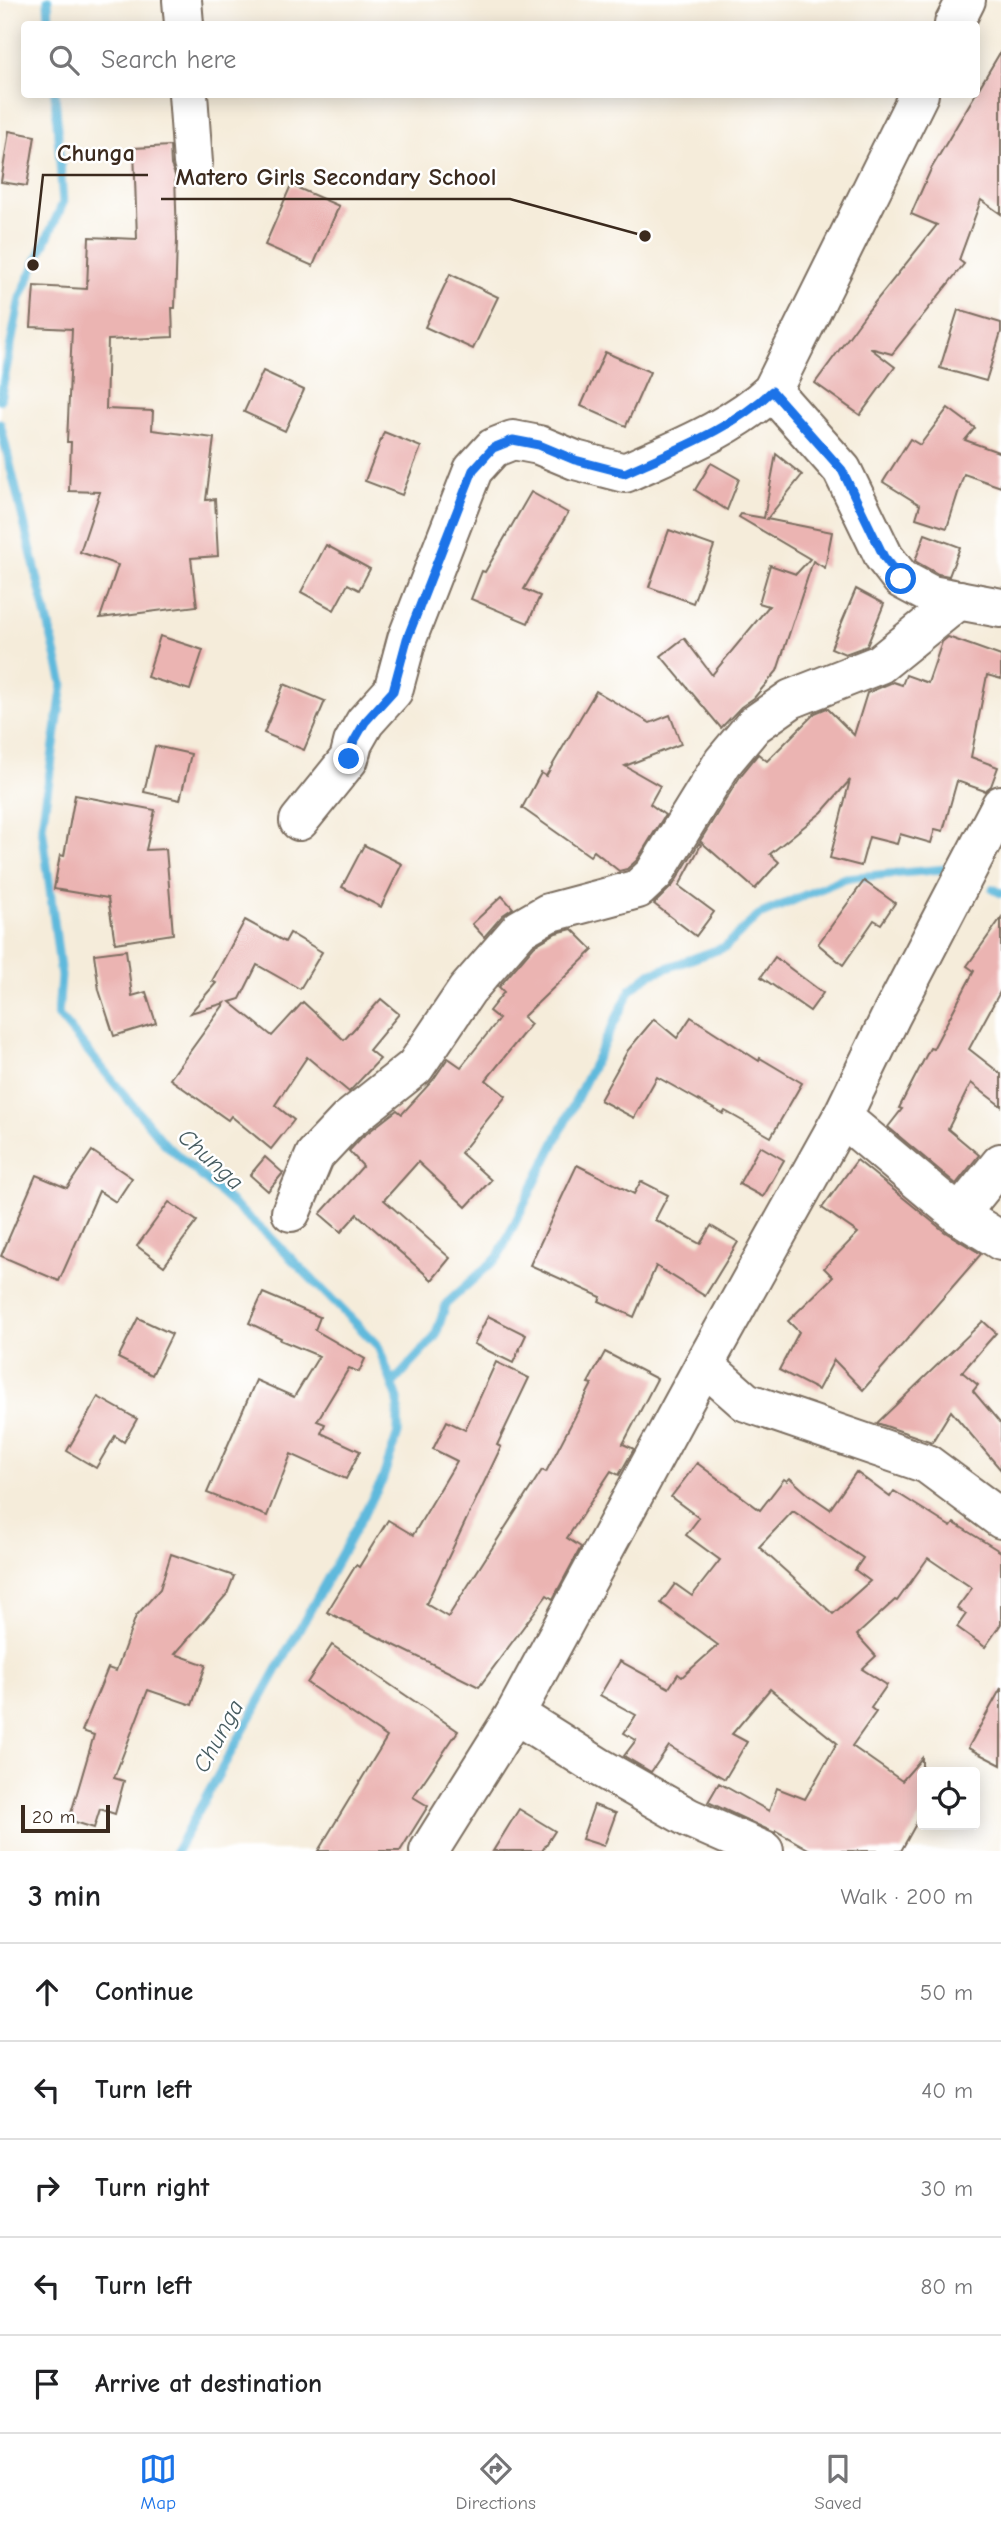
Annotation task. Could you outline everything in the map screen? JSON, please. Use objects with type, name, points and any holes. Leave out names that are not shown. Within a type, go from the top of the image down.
[{"type":"street","points":[[182,0],[184,21]]},
{"type":"street","points":[[956,21],[967,0]]},
{"type":"street","points":[[188,98],[192,163]]},
{"type":"street","points":[[299,821],[349,759],[353,743],[365,722],[393,691],[407,639],[473,470],[493,448],[513,440],[539,445],[575,460],[625,473],[714,431],[756,406],[772,391],[917,98]]},
{"type":"street","points":[[772,391],[842,470],[884,557],[901,579],[931,595],[1001,608]]},
{"type":"street","points":[[290,1212],[315,1154],[347,1121],[415,1067],[467,990],[520,929],[548,913],[638,889],[654,874],[723,762],[754,726],[790,699],[880,664],[959,600]]},
{"type":"street","points":[[429,1851],[516,1714],[842,1117],[891,1016],[1001,805]]},
{"type":"street","points":[[842,1117],[959,1215],[1001,1241]]},
{"type":"street","points":[[959,1215],[1001,1163]]},
{"type":"street","points":[[704,1366],[746,1402],[927,1464],[1001,1519]]},
{"type":"street","points":[[516,1714],[599,1767],[689,1818],[764,1851]]},
{"type":"building","points":[[1001,51],[1001,214],[981,200],[959,260],[964,264],[892,354],[870,348],[895,367],[860,415],[815,383],[867,312],[937,225],[911,214],[931,169],[973,98],[980,98],[980,86]]},
{"type":"building","points":[[9,131],[35,136],[27,186],[1,182]]},
{"type":"building","points":[[170,146],[171,165],[175,175],[177,239],[175,308],[172,308],[173,337],[108,340],[106,409],[153,411],[152,430],[214,438],[206,500],[215,499],[218,556],[191,558],[197,606],[100,618],[118,565],[80,552],[100,492],[69,491],[71,442],[67,442],[72,329],[31,327],[34,286],[87,289],[89,237],[137,239],[134,148]]},
{"type":"building","points":[[291,185],[339,206],[313,266],[265,245]]},
{"type":"building","points":[[450,274],[498,297],[473,349],[425,327]]},
{"type":"building","points":[[958,310],[1001,323],[1001,332],[986,381],[940,368]]},
{"type":"building","points":[[605,352],[650,372],[626,426],[581,406]]},
{"type":"building","points":[[263,371],[304,390],[285,431],[244,412]]},
{"type":"building","points":[[948,408],[975,428],[965,440],[1001,453],[1001,487],[964,474],[947,528],[916,518],[920,505],[883,482],[910,439],[920,445]]},
{"type":"building","points":[[384,432],[421,447],[402,495],[365,481]]},
{"type":"building","points":[[776,454],[802,475],[767,519],[832,532],[825,568],[813,561],[777,671],[754,698],[721,728],[661,656],[684,638],[712,675],[769,606],[759,603],[770,565],[796,574],[810,559],[739,517],[741,514],[764,518]]},
{"type":"building","points":[[711,463],[739,479],[727,510],[695,490]]},
{"type":"building","points":[[531,492],[568,513],[524,589],[540,596],[528,623],[471,599],[482,571],[485,572]]},
{"type":"building","points":[[669,530],[714,546],[693,603],[649,587]]},
{"type":"building","points":[[925,534],[960,547],[949,576],[938,574],[915,561]]},
{"type":"building","points":[[326,545],[370,569],[359,590],[348,584],[334,610],[301,592]]},
{"type":"building","points":[[856,589],[884,604],[867,646],[845,654],[831,648]]},
{"type":"building","points":[[160,636],[203,650],[190,690],[147,677]]},
{"type":"building","points":[[948,637],[1001,656],[1001,679],[987,675],[971,757],[998,767],[991,786],[985,791],[957,781],[943,831],[935,829],[931,843],[900,834],[897,844],[869,837],[861,866],[830,858],[850,780],[822,812],[770,854],[779,862],[755,889],[700,841],[741,775],[758,754],[767,761],[815,713],[827,708],[854,735],[867,693],[893,682],[902,685],[906,675],[928,683],[942,642]]},
{"type":"building","points":[[284,684],[325,701],[304,750],[264,733]]},
{"type":"building","points":[[596,691],[650,723],[670,715],[681,744],[625,766],[660,786],[650,804],[665,815],[637,860],[627,869],[619,871],[594,851],[590,856],[522,808],[541,773],[546,776]]},
{"type":"building","points":[[155,746],[191,754],[180,800],[144,792]]},
{"type":"building","points":[[75,795],[155,810],[146,850],[166,849],[173,934],[115,943],[108,898],[54,889],[60,855],[64,856]]},
{"type":"building","points":[[699,843],[701,845],[679,886],[714,912],[696,936],[654,904],[673,885]]},
{"type":"building","points":[[364,845],[402,864],[381,907],[342,887]]},
{"type":"building","points":[[864,881],[895,903],[881,924],[874,920],[843,965],[818,944]]},
{"type":"building","points":[[502,896],[513,908],[503,915],[484,937],[472,924]]},
{"type":"building","points":[[1001,918],[1001,990],[969,1049],[1001,1074],[1001,1106],[971,1083],[948,1129],[979,1155],[956,1184],[888,1127],[902,1109],[899,1108],[930,1048],[933,1049],[974,971],[967,966]]},
{"type":"building","points":[[245,920],[285,942],[290,933],[322,952],[300,989],[257,965],[240,999],[230,1002],[272,1036],[303,1002],[344,1040],[381,999],[399,1014],[369,1050],[380,1059],[349,1092],[307,1057],[275,1105],[294,1120],[271,1149],[231,1116],[228,1120],[170,1079],[225,1003],[190,1013],[216,983],[212,981]]},
{"type":"building","points":[[572,929],[593,950],[523,1017],[531,1024],[486,1080],[506,1096],[461,1153],[491,1180],[466,1207],[418,1162],[384,1200],[450,1258],[432,1280],[357,1214],[341,1232],[320,1214],[363,1166],[349,1151],[362,1137],[397,1110],[402,1114],[433,1080],[448,1058],[461,1067],[499,1019],[489,1011],[504,992],[499,987],[534,946],[556,933]]},
{"type":"building","points":[[126,950],[132,996],[146,992],[156,1023],[114,1036],[99,990],[94,954]]},
{"type":"building","points":[[775,957],[823,993],[810,1011],[761,977]]},
{"type":"building","points":[[691,1017],[759,1061],[760,1058],[802,1083],[771,1137],[657,1077],[634,1118],[600,1100],[628,1050],[654,1019],[677,1038]]},
{"type":"building","points":[[760,1146],[784,1160],[763,1197],[739,1184]]},
{"type":"building","points":[[92,1151],[132,1178],[116,1202],[99,1191],[59,1281],[1,1256],[36,1175],[67,1188]]},
{"type":"building","points":[[265,1157],[283,1173],[268,1191],[250,1175]]},
{"type":"building","points":[[857,1160],[945,1232],[981,1254],[863,1390],[834,1360],[818,1390],[779,1370],[799,1332],[788,1321],[833,1277],[824,1268],[858,1233],[822,1208]]},
{"type":"building","points":[[577,1165],[634,1194],[641,1181],[668,1195],[655,1220],[700,1244],[711,1226],[738,1242],[705,1296],[656,1266],[634,1317],[599,1301],[601,1297],[530,1265]]},
{"type":"building","points":[[169,1202],[197,1221],[164,1266],[137,1246]]},
{"type":"building","points":[[263,1293],[320,1317],[315,1330],[365,1359],[359,1372],[349,1368],[317,1421],[325,1424],[321,1433],[360,1451],[346,1479],[291,1454],[267,1516],[207,1493],[256,1380],[294,1397],[319,1356],[280,1340],[281,1338],[249,1323]]},
{"type":"building","points":[[488,1316],[526,1335],[513,1363],[474,1344]]},
{"type":"building","points":[[138,1318],[172,1334],[152,1375],[118,1358]]},
{"type":"building","points":[[983,1321],[996,1333],[962,1372],[978,1385],[973,1391],[1001,1424],[1001,1470],[951,1411],[932,1442],[877,1423]]},
{"type":"building","points":[[605,1352],[657,1379],[623,1444],[634,1449],[619,1475],[611,1471],[567,1538],[581,1547],[553,1599],[547,1595],[479,1687],[327,1612],[388,1520],[413,1535],[457,1461],[433,1449],[447,1421],[465,1430],[496,1362],[529,1378],[497,1445],[501,1447],[426,1604],[448,1617],[542,1470],[546,1472],[592,1384],[588,1383]]},
{"type":"building","points":[[98,1397],[137,1419],[124,1442],[115,1436],[96,1468],[67,1451]]},
{"type":"building","points":[[697,1463],[760,1510],[784,1479],[787,1481],[790,1478],[830,1509],[856,1472],[890,1497],[894,1491],[951,1527],[954,1523],[1001,1552],[1001,1624],[985,1647],[957,1627],[966,1614],[957,1608],[972,1588],[928,1558],[897,1601],[857,1635],[876,1656],[862,1669],[887,1685],[871,1708],[876,1712],[852,1746],[902,1781],[922,1758],[922,1767],[917,1767],[917,1822],[901,1851],[812,1851],[776,1831],[775,1833],[708,1802],[719,1783],[769,1811],[777,1788],[805,1799],[837,1743],[770,1689],[732,1734],[747,1742],[725,1779],[669,1746],[651,1772],[624,1756],[636,1740],[624,1733],[636,1715],[600,1695],[620,1661],[669,1688],[678,1674],[682,1677],[718,1645],[661,1603],[675,1584],[692,1596],[720,1560],[686,1535],[699,1518],[671,1497]],"holes":[[[793,1511],[863,1558],[855,1570],[870,1581],[833,1614],[759,1547]]]},
{"type":"building","points":[[171,1554],[234,1576],[227,1594],[175,1654],[206,1665],[192,1705],[148,1690],[114,1778],[124,1781],[115,1814],[100,1809],[94,1828],[69,1820],[94,1735],[82,1731],[108,1668],[116,1671],[136,1616],[160,1589]]},
{"type":"building","points":[[332,1645],[458,1731],[413,1797],[428,1806],[400,1851],[318,1851],[387,1737],[307,1683]]},
{"type":"building","points":[[1001,1688],[1001,1765],[968,1748]]},
{"type":"building","points":[[594,1805],[616,1813],[604,1846],[582,1839]]},
{"type":"building","points":[[519,1809],[555,1831],[542,1851],[493,1851]]},
{"type":"waterway","name":"Chunga","points":[[48,0],[49,21]]},
{"type":"waterway","name":"Chunga","points":[[0,400],[20,298],[63,203],[55,98]]},
{"type":"waterway","name":"Chunga","points":[[0,423],[63,684],[42,826],[61,976],[58,1015],[165,1144],[269,1236],[378,1346],[398,1399],[398,1433],[382,1481],[176,1851]]},
{"type":"waterway","points":[[393,1383],[435,1337],[446,1304],[498,1257],[631,989],[650,974],[725,947],[759,915],[845,878],[946,869]]},
{"type":"waterway","points":[[993,889],[1001,893]]},
{"type":"place","name":"Matero Girls Secondary School","points":[[645,236]]},
{"type":"place","name":"Chunga","points":[[33,265]]},
{"type":"route","points":[[349,759],[353,743],[365,722],[393,691],[407,639],[473,470],[493,448],[513,440],[539,445],[575,460],[625,473],[714,431],[756,406],[772,391],[842,470],[884,557],[901,579]]}]
